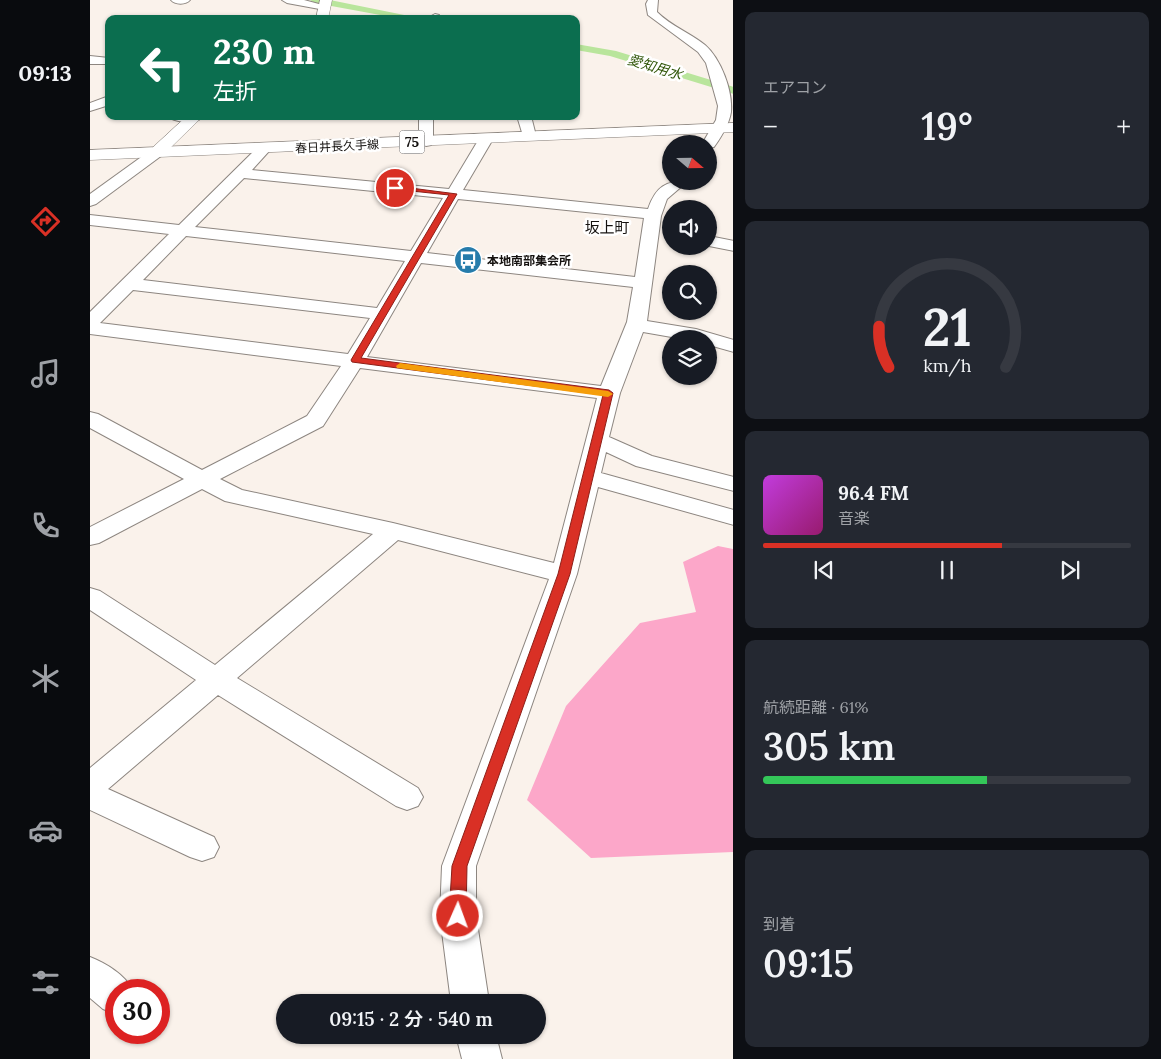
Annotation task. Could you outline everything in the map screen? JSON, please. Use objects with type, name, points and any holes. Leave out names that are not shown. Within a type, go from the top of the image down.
[{"type":"main road","points":[[156,153],[192,120]]},
{"type":"main road","name":"春日井長久手線","points":[[90,155],[426,142],[727,127]]},
{"type":"street","points":[[176,0],[185,0]]},
{"type":"street","points":[[287,0],[325,4]]},
{"type":"street","points":[[653,0],[651,10],[658,20],[709,55],[722,90],[727,127]]},
{"type":"street","points":[[90,60],[105,61]]},
{"type":"street","points":[[426,120],[426,142]]},
{"type":"street","points":[[525,120],[529,136]]},
{"type":"street","points":[[90,536],[315,421],[355,360],[486,139]]},
{"type":"street","points":[[90,323],[264,149]]},
{"type":"street","points":[[90,201],[156,153]]},
{"type":"street","points":[[240,173],[454,194],[656,226]]},
{"type":"street","points":[[469,994],[458,916],[460,866],[564,574],[609,393],[636,325],[660,197],[669,190]]},
{"type":"street","points":[[90,220],[643,284]]},
{"type":"street","points":[[717,243],[733,246]]},
{"type":"street","points":[[129,284],[382,314]]},
{"type":"street","points":[[636,325],[696,335],[733,346]]},
{"type":"street","points":[[90,328],[609,393]]},
{"type":"street","points":[[90,419],[234,496],[393,531],[564,574]]},
{"type":"street","points":[[597,440],[644,461],[733,484]]},
{"type":"street","points":[[588,477],[733,518]]},
{"type":"street","points":[[90,786],[393,531]]},
{"type":"street","points":[[90,597],[217,680],[407,797]]},
{"type":"street","points":[[90,795],[118,810],[202,847]]},
{"type":"street","points":[[90,974],[105,987]]},
{"type":"street","points":[[478,1044],[482,1059]]},
{"type":"shaded area","points":[[718,546],[733,549],[733,852],[591,858],[527,800],[566,706],[640,623],[696,612],[683,562]]},
{"type":"waterway","name":"愛知用水","points":[[315,0],[397,15]]},
{"type":"waterway","name":"愛知用水","points":[[580,48],[612,53],[733,91]]},
{"type":"slow traffic","points":[[400,366],[608,394]]},
{"type":"place","name":"本地南部集会所","points":[[468,260]]},
{"type":"district","name":"坂上町","points":[[607,227]]},
{"type":"route","points":[[395,188],[454,194],[355,360],[609,393],[564,574],[460,866],[458,916]]}]
